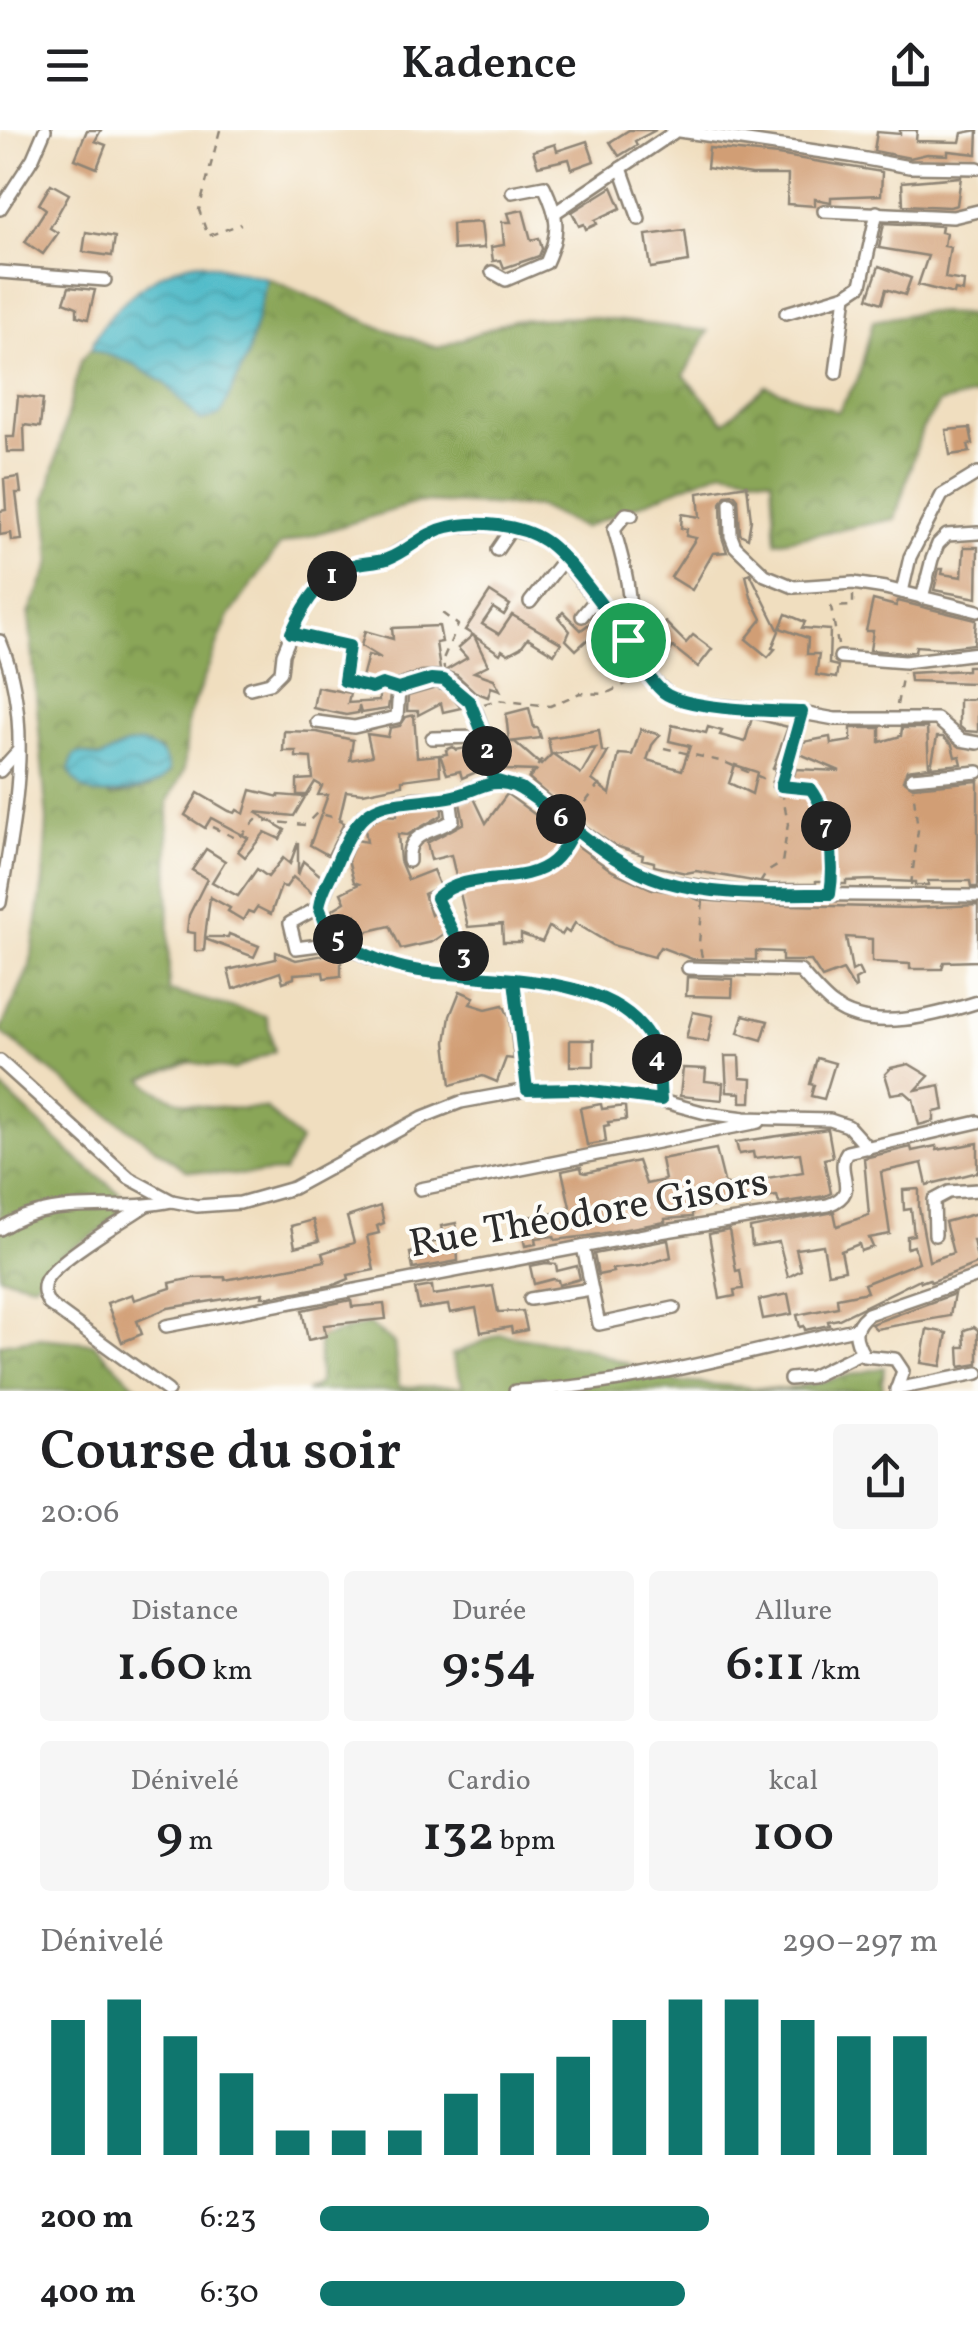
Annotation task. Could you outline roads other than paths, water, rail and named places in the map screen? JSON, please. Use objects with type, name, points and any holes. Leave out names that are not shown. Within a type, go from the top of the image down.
[{"type":"street","points":[[0,209],[33,158],[45,130]]},
{"type":"street","points":[[556,212],[672,131],[760,137],[909,168],[978,168]]},
{"type":"street","points":[[621,168],[640,219]]},
{"type":"street","points":[[492,272],[506,280],[546,263],[556,243],[556,212],[544,186],[512,192]]},
{"type":"street","points":[[824,211],[953,217],[978,212]]},
{"type":"street","points":[[786,313],[846,296],[861,285],[877,212]]},
{"type":"street","points":[[0,272],[105,280]]},
{"type":"street","points":[[836,373],[846,296]]},
{"type":"street","points":[[902,592],[910,557],[942,495],[978,473]]},
{"type":"street","points":[[730,502],[730,536],[765,575],[794,587],[853,583],[978,611]]},
{"type":"street","points":[[628,640],[632,615],[629,581],[614,529],[626,514],[632,516]]},
{"type":"street","points":[[372,574],[384,560],[431,532],[475,524],[512,528],[547,542],[564,559],[628,640],[647,674],[664,693],[679,700],[835,719],[937,719],[961,740],[978,743]]},
{"type":"street","points":[[496,550],[512,528]]},
{"type":"street","points":[[922,598],[938,544],[947,535],[978,533]]},
{"type":"street","points":[[530,602],[564,559]]},
{"type":"street","points":[[250,688],[270,684],[281,672],[291,633],[317,587],[355,565],[384,560]]},
{"type":"street","points":[[582,616],[596,600]]},
{"type":"street","points":[[0,640],[10,666],[19,781],[0,903]]},
{"type":"street","points":[[840,658],[906,662],[978,652]]},
{"type":"street","points":[[318,722],[354,727],[397,717],[398,689],[431,679],[444,680],[466,696],[473,708],[494,780]]},
{"type":"street","points":[[757,698],[772,711]]},
{"type":"street","points":[[781,786],[802,712]]},
{"type":"street","points":[[432,738],[484,737]]},
{"type":"street","points":[[0,771],[18,752]]},
{"type":"street","points":[[912,778],[978,772]]},
{"type":"street","points":[[661,1100],[654,1046],[631,1017],[598,998],[514,980],[398,966],[329,933],[319,907],[323,890],[356,824],[383,805],[450,797],[494,780],[521,788],[609,856],[663,881],[753,894],[978,896]]},
{"type":"street","points":[[409,861],[408,850],[418,837],[453,820],[450,797]]},
{"type":"street","points":[[319,907],[290,923],[296,948],[342,942]]},
{"type":"street","points":[[688,968],[800,971],[834,1006],[858,1016],[886,1020],[946,1012],[978,1002]]},
{"type":"street","points":[[514,980],[527,1090]]},
{"type":"street","points":[[0,1061],[129,1178],[172,1201],[197,1206],[240,1203],[293,1188],[423,1117],[461,1102],[527,1090],[576,1089],[661,1100],[706,1113],[830,1120],[848,1126],[868,1148],[978,1122]]},
{"type":"street","points":[[420,1189],[718,1133],[772,1119]]},
{"type":"street","name":"Rue Théodore Gisors","points":[[166,1326],[828,1204],[841,1200],[846,1192],[844,1155],[868,1148]]},
{"type":"street","points":[[935,1235],[934,1200],[950,1192],[978,1190]]},
{"type":"street","points":[[0,1229],[29,1214],[72,1206],[146,1206],[172,1201]]},
{"type":"street","points":[[146,1206],[67,1259],[48,1276],[43,1291],[49,1304],[168,1391]]},
{"type":"street","points":[[583,1247],[599,1324],[674,1308]]},
{"type":"street","points":[[515,1391],[588,1386],[674,1372],[855,1329],[868,1314],[978,1276]]},
{"type":"street","points":[[530,1299],[591,1289]]},
{"type":"street","points":[[855,1329],[864,1356],[894,1359],[903,1371],[896,1390]]},
{"type":"street","points":[[790,1380],[811,1377],[862,1352]]},
{"type":"street","points":[[896,1390],[978,1372]]},
{"type":"water","points":[[199,262],[267,278],[247,357],[220,415],[201,421],[165,383],[129,362],[91,349],[107,320],[134,292],[167,272]]},
{"type":"water","points":[[142,743],[160,752],[169,771],[152,786],[94,794],[81,787],[69,770],[74,755],[100,758],[126,745]]}]
